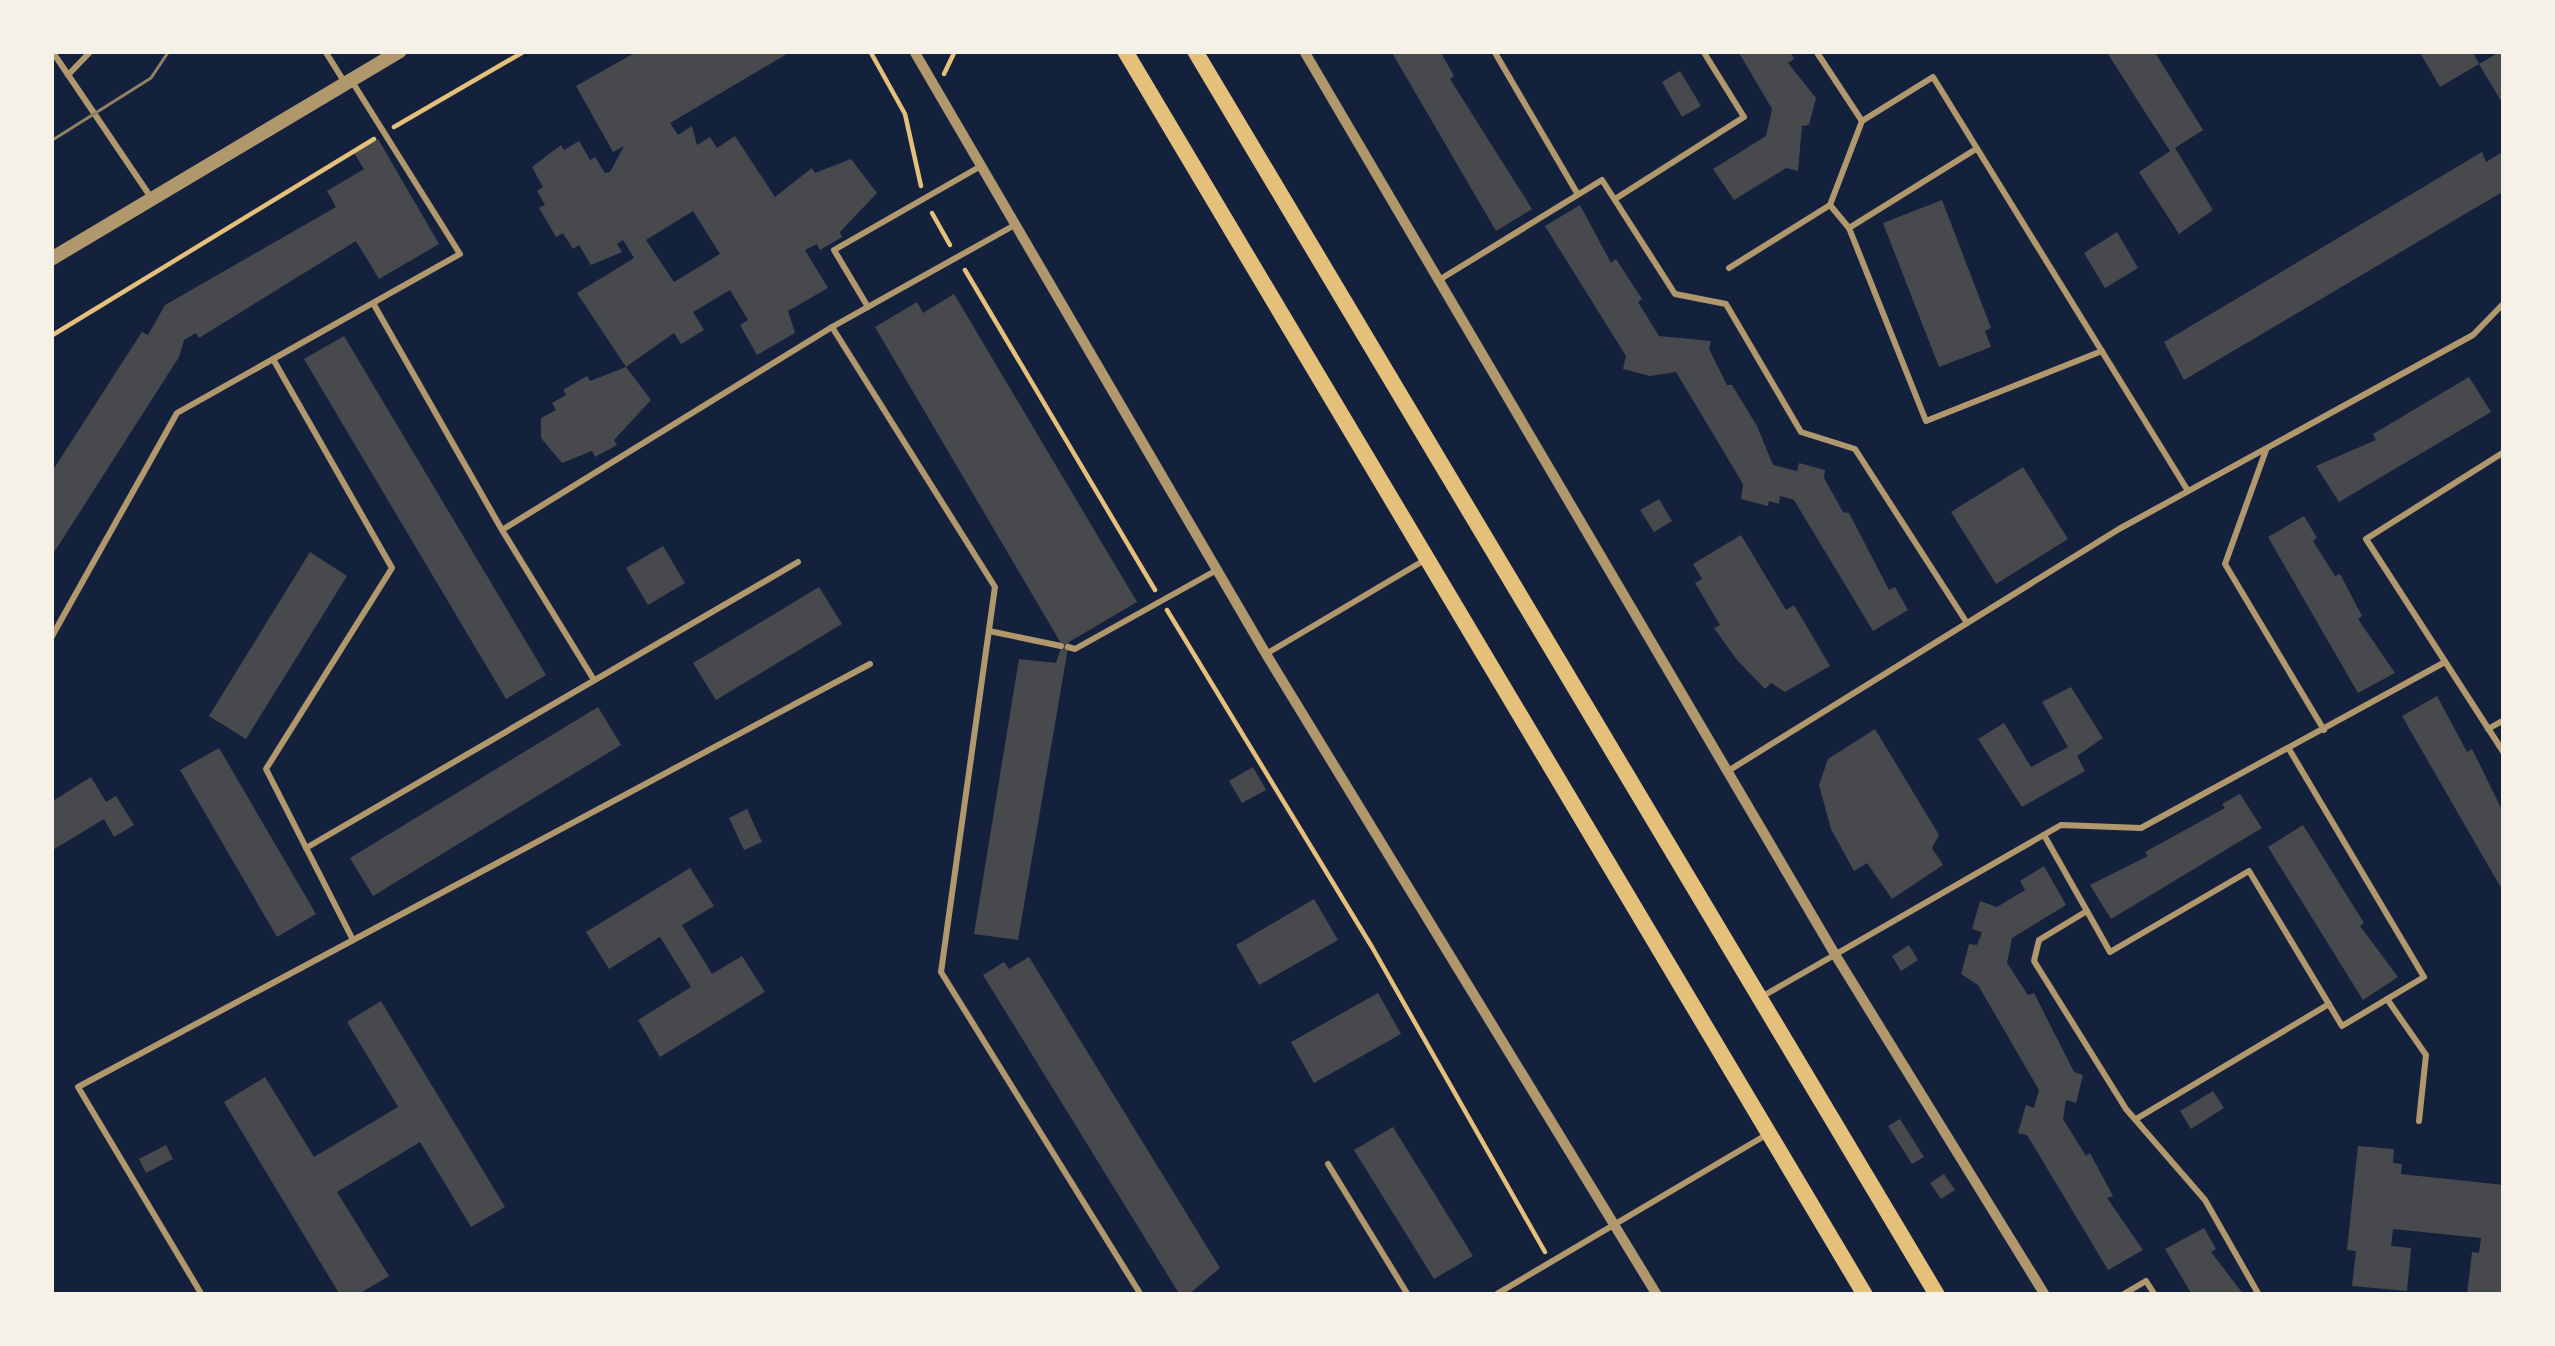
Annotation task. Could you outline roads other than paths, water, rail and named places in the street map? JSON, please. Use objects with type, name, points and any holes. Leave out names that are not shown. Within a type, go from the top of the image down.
[{"type":"main road","points":[[1125,51],[1865,1295]]},
{"type":"main road","points":[[1195,51],[1937,1295]]},
{"type":"street","points":[[51,259],[400,51]]},
{"type":"street","points":[[914,51],[1266,654],[1657,1295]]},
{"type":"street","points":[[1304,51],[1836,956],[2045,1295]]},
{"type":"lane","points":[[52,51],[152,199]]},
{"type":"lane","points":[[68,75],[91,51]]},
{"type":"lane","points":[[51,638],[177,413],[460,254],[385,133],[325,51]]},
{"type":"lane","points":[[1494,51],[1578,194]]},
{"type":"lane","points":[[1614,199],[1744,117],[1703,51]]},
{"type":"lane","points":[[1816,51],[1862,122]]},
{"type":"lane","points":[[1730,268],[1830,205],[1862,122],[1933,77],[2188,491]]},
{"type":"lane","points":[[1849,228],[1976,149]]},
{"type":"lane","points":[[868,307],[834,250],[981,166]]},
{"type":"lane","points":[[1439,280],[1602,180],[1676,294],[1726,304],[1801,432],[1855,449],[1967,623]]},
{"type":"lane","points":[[1830,205],[1849,228],[1926,421],[2102,351]]},
{"type":"lane","points":[[502,530],[832,327],[1013,226]]},
{"type":"lane","points":[[374,303],[594,681]]},
{"type":"lane","points":[[1728,770],[2188,491],[2473,335],[2504,303]]},
{"type":"lane","points":[[832,327],[995,587],[941,972],[1141,1295]]},
{"type":"lane","points":[[273,359],[392,568],[266,769],[353,940]]},
{"type":"lane","points":[[2266,448],[2225,564],[2324,730]]},
{"type":"lane","points":[[2504,452],[2366,539],[2504,753]]},
{"type":"lane","points":[[1266,654],[1426,560]]},
{"type":"lane","points":[[306,848],[798,562]]},
{"type":"lane","points":[[989,631],[1075,649],[1218,570]]},
{"type":"lane","points":[[1760,998],[2061,824],[2141,828],[2445,662]]},
{"type":"lane","points":[[202,1295],[78,1088],[870,664]]},
{"type":"lane","points":[[2488,729],[2504,720]]},
{"type":"lane","points":[[2044,836],[2110,952],[2249,871],[2342,1027],[2424,977],[2289,749]]},
{"type":"lane","points":[[2087,911],[2039,940],[2033,961],[2135,1119],[2205,1200],[2260,1295]]},
{"type":"lane","points":[[2387,999],[2426,1055],[2419,1121]]},
{"type":"lane","points":[[2135,1119],[2329,1004]]},
{"type":"lane","points":[[1495,1295],[1769,1133]]},
{"type":"lane","points":[[1328,1164],[1408,1295]]},
{"type":"lane","points":[[2122,1295],[2146,1281],[2155,1295]]},
{"type":"tram line","points":[[51,141],[151,78],[169,51]]}]
